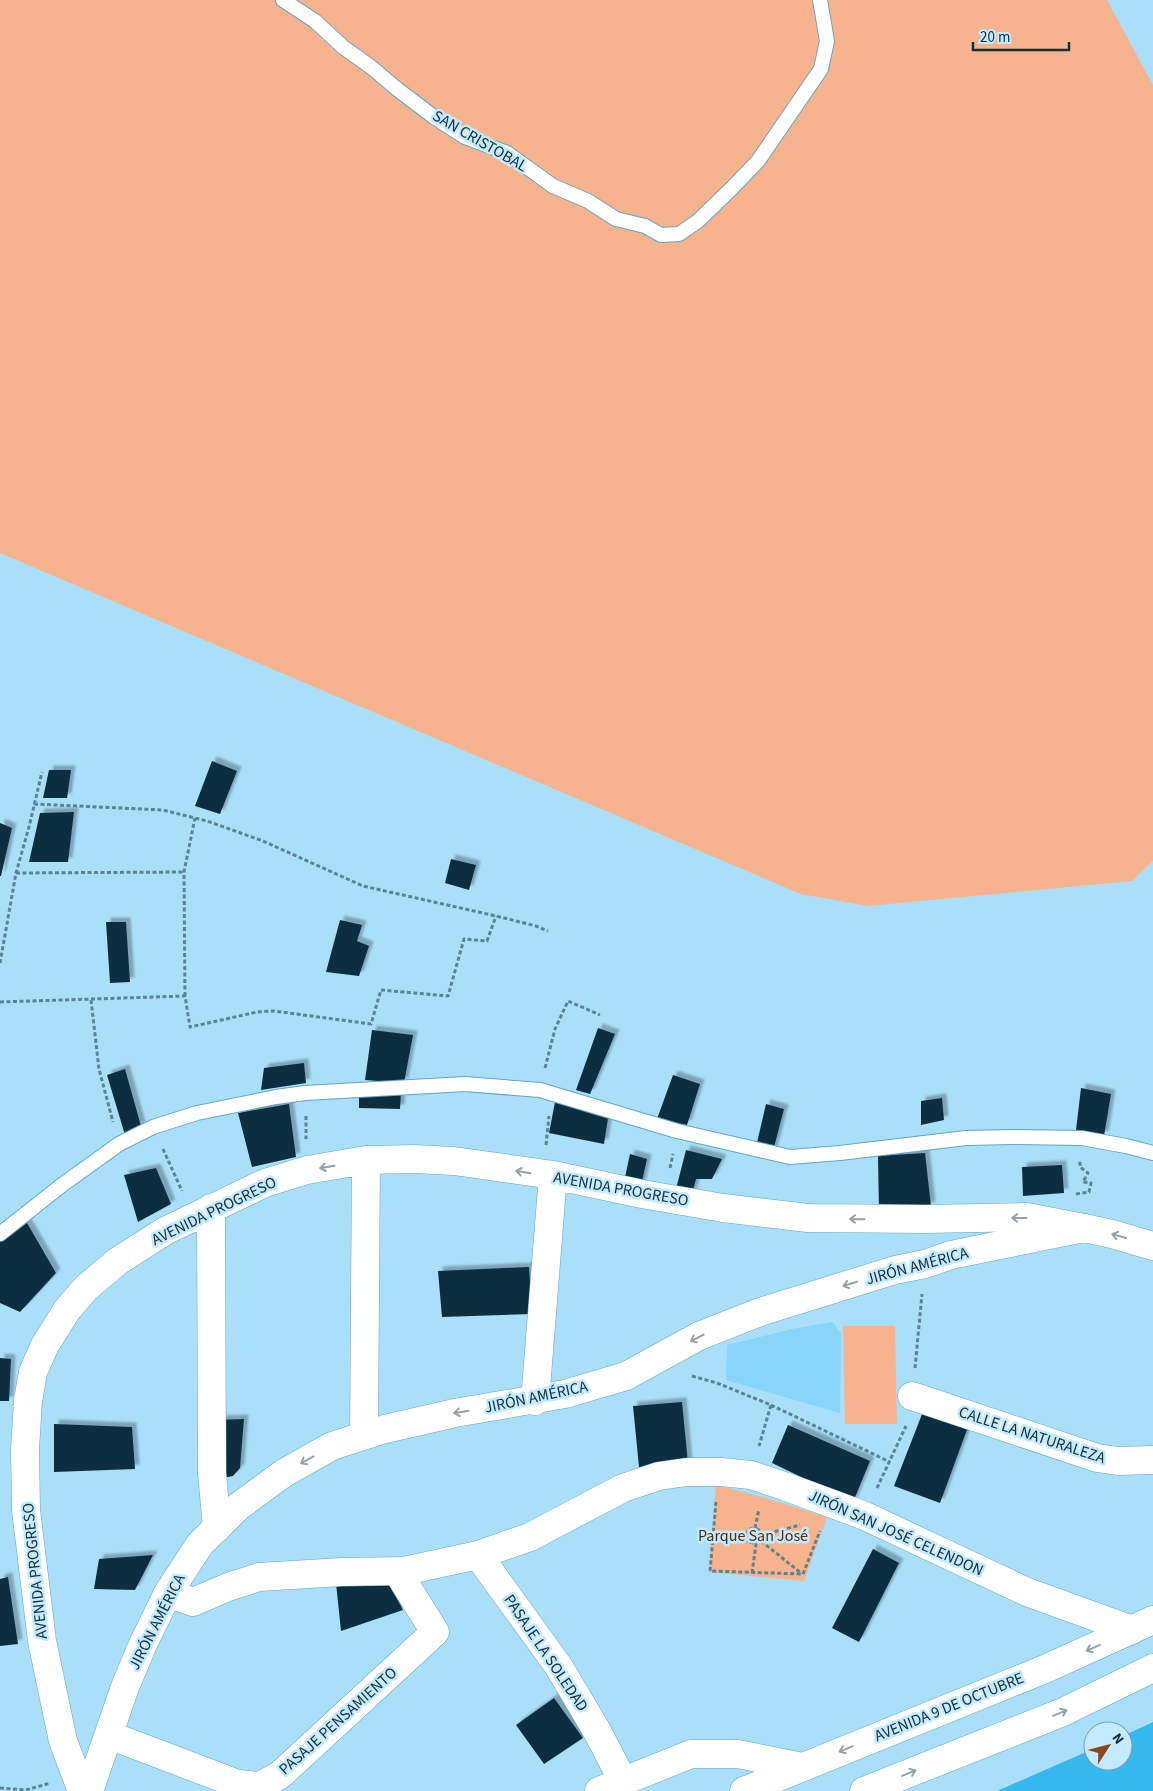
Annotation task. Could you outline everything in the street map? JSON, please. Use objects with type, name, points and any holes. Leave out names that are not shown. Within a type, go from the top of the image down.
[{"type":"street","name":"AVENIDA PROGRESO","points":[[82,1791],[63,1741],[42,1641],[26,1510],[25,1449],[28,1401],[33,1372],[45,1345],[67,1310],[86,1288],[118,1261],[165,1231],[265,1183],[307,1170],[366,1160],[414,1159],[454,1161],[548,1175],[723,1208],[808,1218],[926,1219],[1027,1217],[1084,1228]]},
{"type":"street","points":[[364,1435],[366,1160]]},
{"type":"street","points":[[535,1400],[548,1175]]},
{"type":"street","points":[[203,1212],[212,1472],[217,1528]]},
{"type":"street","name":"JIRÓN AMÉRICA","points":[[89,1791],[125,1686],[142,1644],[168,1593],[200,1544],[239,1506],[284,1473],[332,1446],[385,1429],[455,1413],[565,1394],[626,1376],[699,1336],[760,1312],[895,1270],[925,1264],[951,1255],[1084,1228],[1153,1246]]},
{"type":"street","name":"CALLE LA NATURALEZA","points":[[912,1396],[1097,1458],[1118,1461],[1153,1460]]},
{"type":"street","name":"JIRÓN SAN JOSÉ CELENDON","points":[[168,1593],[193,1602],[228,1587],[259,1577],[342,1572],[404,1571],[478,1555],[530,1537],[623,1488],[659,1476],[687,1472],[721,1472],[751,1475],[864,1516],[1027,1592],[1143,1625]]},
{"type":"street","name":"PASAJE LA SOLEDAD","points":[[478,1555],[559,1667],[597,1731],[611,1786]]},
{"type":"street","name":"PASAJE PENSAMIENTO","points":[[109,1735],[238,1784],[260,1786],[280,1775],[435,1632],[397,1571]]},
{"type":"street","name":"AVENIDA 9 DE OCTUBRE","points":[[744,1791],[1045,1669],[1143,1625]]},
{"type":"street","points":[[864,1791],[1063,1712],[1153,1668]]},
{"type":"street","points":[[611,1786],[691,1754],[738,1754],[802,1767]]},
{"type":"lane","name":"SAN CRISTOBAL","points":[[283,0],[315,21],[343,47],[426,111],[465,137],[507,153],[553,186],[588,201],[616,219],[645,226],[661,235],[679,234],[692,225],[758,161],[810,85],[821,68],[827,41],[820,0]]},
{"type":"lane","points":[[0,1234],[62,1185],[119,1144],[153,1127],[198,1113],[276,1097],[305,1094],[465,1084],[546,1092],[677,1131],[790,1157],[966,1138],[1082,1138],[1153,1153]]},
{"type":"path","points":[[0,963],[16,873],[42,772]]},
{"type":"path","points":[[34,804],[163,810],[195,818],[263,841],[363,886],[496,916],[548,931]]},
{"type":"path","points":[[195,818],[184,872],[185,996],[190,1028],[256,1012],[274,1011],[371,1024],[381,990],[448,996],[464,939],[487,941],[496,916]]},
{"type":"path","points":[[16,873],[184,872]]},
{"type":"path","points":[[0,1002],[185,996]]},
{"type":"path","points":[[91,1000],[99,1069],[119,1144]]},
{"type":"path","points":[[548,1175],[546,1092],[555,1029],[568,1001],[600,1015]]},
{"type":"path","points":[[305,1094],[307,1170]]},
{"type":"path","points":[[153,1127],[203,1212]]},
{"type":"path","points":[[664,1197],[677,1131]]},
{"type":"path","points":[[1072,1195],[1089,1192],[1091,1183],[1083,1182],[1088,1173],[1080,1167],[1082,1138]]},
{"type":"path","points":[[864,1516],[906,1427],[912,1396],[925,1264]]},
{"type":"path","points":[[650,1363],[717,1383],[771,1405],[890,1462]]},
{"type":"path","points":[[751,1475],[771,1405]]},
{"type":"path","points":[[721,1472],[710,1571],[803,1574]]},
{"type":"path","points":[[762,1535],[807,1523]]},
{"type":"path","points":[[755,1528],[760,1530],[762,1535],[761,1542],[756,1544],[748,1541],[747,1531],[755,1528]]},
{"type":"path","points":[[803,1574],[822,1528]]},
{"type":"path","points":[[761,1542],[803,1574]]},
{"type":"path","points":[[752,1573],[756,1544]]},
{"type":"path","points":[[0,1788],[26,1790],[47,1784],[49,1791]]},
{"type":"shaded area","points":[[833,1322],[841,1334],[840,1413],[726,1380],[727,1345],[792,1329]]},
{"type":"shaded area","points":[[1153,1722],[1153,1791],[997,1791],[1083,1753],[1083,1771],[1133,1771],[1133,1731]]},
{"type":"green space","points":[[0,0],[1107,0],[1153,85],[1153,861],[1132,881],[868,906],[801,894],[0,553]]},
{"type":"green space","points":[[843,1326],[895,1326],[897,1424],[845,1424]]},
{"type":"green space","name":"Parque San José","points":[[716,1485],[827,1517],[804,1581],[709,1572]]},
{"type":"building","points":[[212,761],[237,771],[220,814],[195,806]]},
{"type":"building","points":[[49,770],[71,770],[67,798],[43,798]]},
{"type":"building","points":[[74,812],[68,862],[29,862],[40,813]]},
{"type":"building","points":[[0,823],[12,828],[1,876],[0,876]]},
{"type":"building","points":[[451,859],[476,865],[469,890],[445,883]]},
{"type":"building","points":[[340,920],[362,925],[357,941],[369,946],[359,976],[326,972]]},
{"type":"building","points":[[106,922],[126,922],[130,982],[110,983]]},
{"type":"building","points":[[598,1028],[615,1034],[590,1094],[576,1090]]},
{"type":"building","points":[[372,1030],[413,1035],[404,1083],[365,1080]]},
{"type":"building","points":[[304,1063],[306,1083],[261,1090],[264,1068]]},
{"type":"building","points":[[125,1069],[141,1126],[125,1135],[107,1075]]},
{"type":"building","points":[[673,1075],[700,1084],[687,1125],[657,1119]]},
{"type":"building","points":[[1081,1088],[1111,1094],[1104,1136],[1076,1130]]},
{"type":"building","points":[[401,1092],[400,1109],[359,1108],[359,1095]]},
{"type":"building","points":[[556,1097],[609,1112],[604,1144],[549,1133]]},
{"type":"building","points":[[942,1098],[944,1120],[921,1125],[921,1101]]},
{"type":"building","points":[[289,1104],[296,1157],[252,1167],[238,1113]]},
{"type":"building","points":[[766,1104],[784,1109],[773,1151],[756,1147]]},
{"type":"building","points":[[686,1150],[722,1159],[712,1179],[696,1179],[692,1194],[676,1189]]},
{"type":"building","points":[[925,1153],[931,1206],[879,1214],[878,1156]]},
{"type":"building","points":[[630,1154],[647,1159],[641,1186],[624,1182]]},
{"type":"building","points":[[1062,1165],[1064,1193],[1023,1196],[1022,1167]]},
{"type":"building","points":[[156,1168],[171,1204],[138,1222],[124,1175]]},
{"type":"building","points":[[27,1223],[56,1273],[20,1312],[0,1303],[0,1242]]},
{"type":"building","points":[[529,1267],[532,1314],[442,1317],[438,1271]]},
{"type":"building","points":[[0,1358],[11,1359],[9,1401],[0,1401]]},
{"type":"building","points":[[682,1402],[688,1463],[639,1467],[633,1406]]},
{"type":"building","points":[[924,1409],[968,1427],[940,1503],[894,1486]]},
{"type":"building","points":[[244,1419],[240,1468],[233,1476],[218,1479],[215,1420]]},
{"type":"building","points":[[54,1424],[132,1427],[135,1469],[54,1472]]},
{"type":"building","points":[[788,1425],[870,1461],[853,1502],[772,1463]]},
{"type":"building","points":[[873,1549],[899,1563],[859,1642],[832,1628]]},
{"type":"building","points":[[153,1555],[135,1590],[94,1589],[99,1559]]},
{"type":"building","points":[[8,1577],[18,1644],[0,1646],[0,1579]]},
{"type":"building","points":[[387,1581],[403,1610],[341,1631],[336,1583]]},
{"type":"building","points":[[554,1698],[583,1738],[544,1764],[516,1725]]}]
